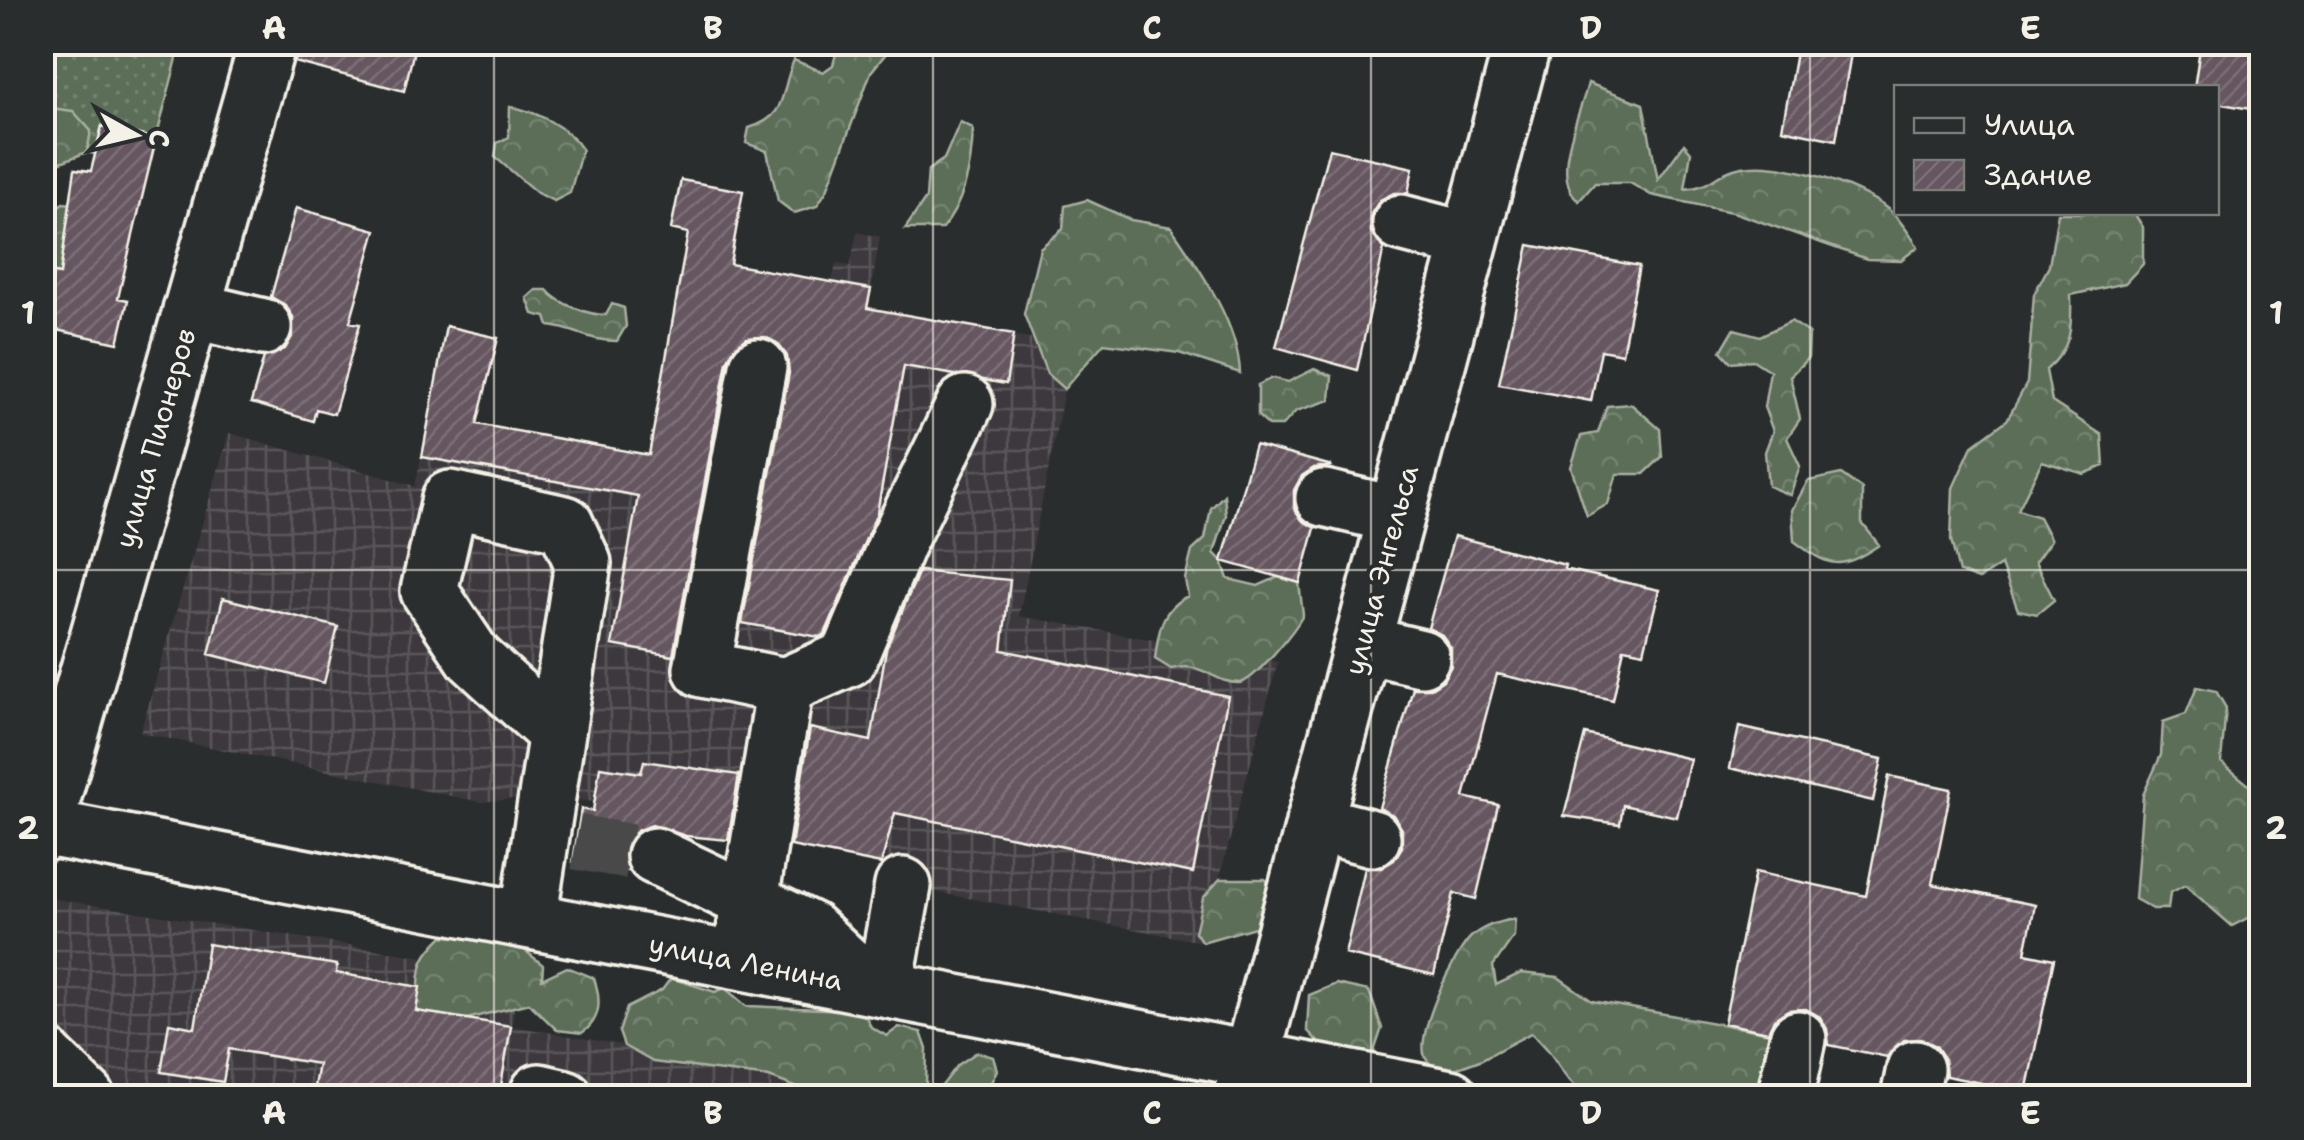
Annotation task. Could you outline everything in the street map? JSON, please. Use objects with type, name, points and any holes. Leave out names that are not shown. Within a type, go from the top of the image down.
[{"type":"street","name":"улица Пионеров","points":[[43,830],[268,42]]},
{"type":"street","name":"улица Энгельса","points":[[1246,1078],[1523,42]]},
{"type":"street","points":[[1401,223],[1470,241]]},
{"type":"street","points":[[192,310],[263,326]]},
{"type":"street","points":[[758,367],[702,669],[785,686],[848,658],[897,542],[964,404]]},
{"type":"street","points":[[1324,498],[1396,515]]},
{"type":"street","points":[[1362,644],[1421,658]]},
{"type":"street","points":[[740,961],[785,686]]},
{"type":"street","points":[[528,920],[558,839],[556,733]]},
{"type":"street","points":[[1314,823],[1372,838]]},
{"type":"street","name":"улица Ленина","points":[[43,830],[877,988],[1246,1078],[1438,1096]]},
{"type":"street","points":[[656,856],[810,930],[877,988],[902,886]]},
{"type":"street","points":[[1785,1098],[1798,1039]]},
{"type":"street","points":[[42,1054],[87,1098]]},
{"type":"shaded area","points":[[857,232],[880,237],[868,308],[1073,346],[1019,616],[1278,662],[1202,942],[882,882],[884,865],[775,842],[687,833],[684,844],[652,875],[573,862],[581,809],[592,811],[594,802],[546,796],[481,802],[140,733],[229,433],[415,486],[430,416],[648,455],[684,256],[832,282],[836,264],[850,266]]},
{"type":"shaded area","points":[[49,898],[519,972],[512,1026],[926,1097],[43,1098],[42,921]]},
{"type":"green space","points":[[43,43],[181,43],[156,139],[102,126],[95,154],[43,142]]},
{"type":"green space","points":[[839,43],[916,43],[888,51],[871,72],[827,190],[817,206],[794,213],[778,201],[767,151],[746,143],[749,128],[777,110],[794,60],[823,72],[833,65]]},
{"type":"green space","points":[[1588,83],[1643,104],[1658,180],[1684,144],[1691,152],[1685,189],[1751,166],[1815,175],[1875,200],[1901,223],[1918,247],[1901,260],[1867,259],[1736,213],[1651,195],[1630,183],[1595,183],[1579,201],[1570,190],[1567,161]]},
{"type":"green space","points":[[43,107],[73,111],[91,131],[87,152],[43,169]]},
{"type":"green space","points":[[510,107],[550,121],[582,149],[570,193],[554,201],[537,193],[495,157],[497,143],[509,137]]},
{"type":"green space","points":[[960,122],[973,128],[969,168],[957,206],[942,229],[905,229],[926,198],[928,170],[944,159]]},
{"type":"green space","points":[[1087,200],[1131,220],[1171,227],[1225,315],[1240,373],[1179,353],[1104,343],[1064,389],[1047,374],[1024,314],[1040,248],[1063,229],[1065,206]]},
{"type":"green space","points":[[63,203],[82,205],[112,285],[43,271],[43,217]]},
{"type":"green space","points":[[2058,215],[2135,215],[2143,227],[2143,264],[2125,283],[2071,295],[2069,337],[2061,354],[2046,370],[2052,402],[2102,435],[2104,466],[2084,474],[2042,461],[2018,510],[2039,517],[2051,540],[2035,562],[2054,600],[2037,614],[2018,610],[2001,565],[1979,579],[1959,572],[1951,540],[1953,488],[1972,446],[2007,420],[2027,383],[2034,294],[2049,266]]},
{"type":"green space","points":[[536,290],[547,290],[566,304],[591,313],[606,315],[612,304],[624,308],[626,326],[617,341],[549,326],[546,317],[533,314],[527,298]]},
{"type":"green space","points":[[1791,321],[1809,333],[1808,358],[1790,376],[1800,419],[1787,438],[1800,466],[1790,495],[1768,486],[1765,452],[1773,431],[1764,407],[1770,371],[1753,360],[1731,362],[1721,351],[1734,329],[1760,336]]},
{"type":"green space","points":[[1314,369],[1332,376],[1330,400],[1296,411],[1282,426],[1269,426],[1258,416],[1258,385],[1272,378],[1288,382]]},
{"type":"green space","points":[[1631,404],[1660,429],[1662,457],[1644,474],[1617,474],[1608,504],[1587,516],[1571,467],[1581,436],[1598,433],[1607,406]]},
{"type":"green space","points":[[1841,474],[1862,489],[1862,523],[1879,545],[1854,559],[1835,563],[1817,557],[1794,541],[1792,510],[1808,481]]},
{"type":"green space","points":[[1224,495],[1226,515],[1214,553],[1222,561],[1228,579],[1258,586],[1278,577],[1299,583],[1303,615],[1263,665],[1239,683],[1192,668],[1171,669],[1155,659],[1166,614],[1188,596],[1185,579],[1192,551],[1205,539],[1211,508]]},
{"type":"green space","points":[[2197,687],[2216,691],[2226,708],[2221,762],[2261,795],[2261,911],[2232,926],[2185,885],[2170,893],[2168,909],[2153,909],[2135,899],[2143,795],[2161,755],[2163,722],[2186,714]]},
{"type":"green space","points":[[1220,879],[1265,879],[1277,891],[1262,925],[1202,942],[1195,932],[1203,898]]},
{"type":"green space","points":[[1515,919],[1514,936],[1493,966],[1496,985],[1521,973],[1558,977],[1592,1001],[1787,1036],[1802,1097],[1590,1097],[1571,1082],[1531,1033],[1480,1060],[1441,1074],[1426,1059],[1423,1046],[1431,1013],[1447,976],[1472,936],[1492,924]]},
{"type":"green space","points":[[443,936],[511,939],[543,965],[542,979],[567,967],[594,978],[599,1001],[593,1021],[582,1033],[557,1030],[529,1003],[467,1019],[416,1011],[423,962]]},
{"type":"green space","points":[[671,978],[715,992],[725,988],[746,1006],[850,1010],[865,1015],[871,1027],[887,1036],[899,1027],[921,1032],[927,1049],[926,1085],[941,1087],[958,1065],[977,1052],[993,1057],[997,1070],[984,1097],[843,1097],[806,1091],[769,1077],[653,1062],[624,1046],[619,1032],[627,1008],[662,990]]},
{"type":"green space","points":[[1336,984],[1369,991],[1382,1028],[1370,1063],[1332,1057],[1307,1030],[1309,995]]},
{"type":"building","points":[[298,42],[416,42],[404,91],[295,62]]},
{"type":"building","points":[[1798,42],[1853,42],[1836,140],[1782,129]]},
{"type":"building","points":[[2201,42],[2262,42],[2262,111],[2219,104],[2219,85],[2194,85]]},
{"type":"building","points":[[102,126],[156,139],[118,298],[128,300],[118,343],[42,327],[42,271],[60,274],[75,169],[91,171]]},
{"type":"building","points":[[1329,149],[1413,168],[1408,193],[1394,193],[1380,200],[1371,214],[1371,232],[1384,248],[1357,370],[1276,347]]},
{"type":"building","points":[[681,180],[743,191],[730,264],[871,289],[867,308],[1014,334],[1006,384],[904,366],[877,513],[825,634],[819,637],[742,623],[789,373],[787,356],[777,343],[765,337],[747,338],[734,348],[727,361],[673,656],[612,645],[638,496],[422,457],[446,326],[498,338],[477,424],[649,455],[688,233],[671,229]]},
{"type":"building","points":[[296,208],[376,230],[350,322],[360,324],[334,414],[316,409],[313,421],[251,403],[264,357],[285,349],[293,335],[293,317],[285,305],[271,297]]},
{"type":"building","points":[[1529,245],[1639,266],[1622,354],[1601,350],[1591,401],[1499,384]]},
{"type":"building","points":[[1255,445],[1332,466],[1314,468],[1302,476],[1294,490],[1294,508],[1302,520],[1315,528],[1300,583],[1222,561]]},
{"type":"building","points":[[1454,536],[1565,565],[1564,569],[1659,590],[1644,652],[1624,648],[1613,700],[1497,674],[1464,797],[1498,805],[1476,899],[1454,893],[1434,975],[1345,954],[1365,868],[1381,868],[1394,860],[1402,847],[1402,829],[1393,815],[1379,808],[1413,688],[1431,688],[1443,680],[1451,666],[1451,648],[1442,635],[1428,628]]},
{"type":"building","points":[[919,571],[1010,580],[1002,650],[1228,696],[1193,873],[895,813],[881,864],[791,846],[810,728],[871,741],[886,649]]},
{"type":"building","points":[[223,598],[338,627],[324,683],[209,654]]},
{"type":"building","points":[[1739,727],[1882,759],[1873,801],[1730,768]]},
{"type":"building","points":[[1585,734],[1690,759],[1677,817],[1623,805],[1620,824],[1564,816]]},
{"type":"building","points":[[644,761],[739,775],[728,840],[686,836],[652,825],[638,830],[627,842],[624,857],[628,871],[573,862],[581,809],[593,811],[600,767],[641,773]]},
{"type":"building","points":[[1889,776],[1951,789],[1932,884],[2035,905],[2025,953],[2054,959],[2026,1092],[1946,1076],[1944,1058],[1936,1046],[1922,1039],[1904,1040],[1887,1057],[1829,1045],[1820,1017],[1806,1009],[1788,1010],[1774,1019],[1768,1032],[1724,1023],[1755,872],[1866,896]]},
{"type":"building","points":[[208,944],[337,965],[336,973],[420,987],[416,1011],[511,1026],[499,1098],[312,1098],[318,1064],[229,1049],[223,1082],[161,1072],[169,1023],[195,1028]]},
{"type":"tunnel","points":[[576,842],[655,856]]}]
